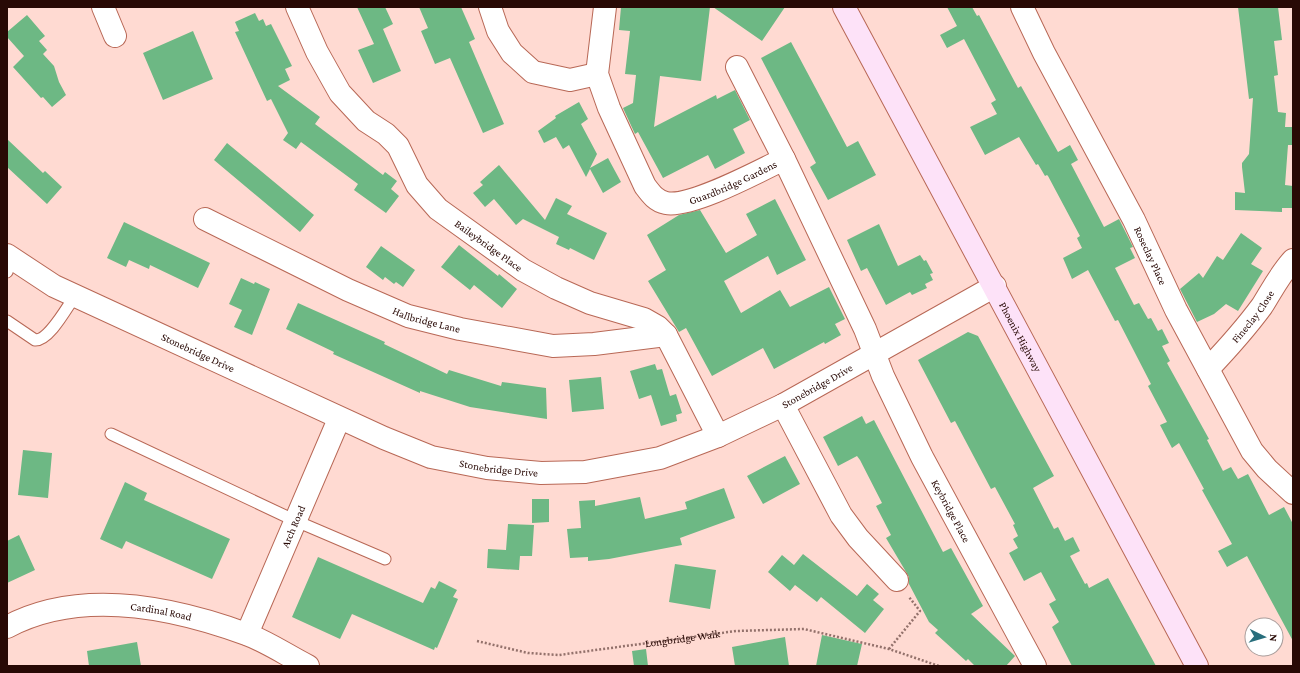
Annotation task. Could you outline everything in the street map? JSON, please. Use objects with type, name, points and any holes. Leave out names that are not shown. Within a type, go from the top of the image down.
[{"type":"main road","name":"Phoenix Highway","points":[[844,7],[995,286],[1197,666]]},
{"type":"street","points":[[102,7],[115,36]]},
{"type":"street","name":"Baileybridge Place","points":[[297,7],[317,52],[340,93],[366,121],[386,134],[398,146],[417,186],[438,209],[529,274],[590,303],[644,319],[658,327],[666,335],[718,436]]},
{"type":"street","points":[[490,7],[498,31],[512,54],[533,72],[570,80],[597,74]]},
{"type":"street","name":"Guardbridge Gardens","points":[[605,7],[597,74],[619,129],[645,186],[653,197],[667,203],[699,198],[784,160],[865,329],[874,352]]},
{"type":"street","name":"Roseclay Place","points":[[1022,7],[1044,53],[1134,220],[1176,310],[1252,451],[1267,469],[1293,493]]},
{"type":"street","points":[[737,67],[784,160]]},
{"type":"street","name":"Hallbridge Lane","points":[[205,219],[377,304],[408,316],[521,341],[553,346],[594,344],[666,335]]},
{"type":"street","name":"Fineclay Close","points":[[1208,369],[1241,334],[1263,304],[1282,272],[1293,260]]},
{"type":"street","name":"Stonebridge Drive","points":[[9,262],[75,296],[339,419],[431,457],[486,468],[541,473],[585,472],[638,463],[677,453],[718,436],[782,405],[874,352],[995,286]]},
{"type":"street","name":"Keybridge Place","points":[[874,352],[883,376],[922,457],[1035,666]]},
{"type":"street","points":[[782,405],[841,515],[858,538],[897,580]]},
{"type":"street","name":"Arch Road","points":[[248,634],[339,419]]},
{"type":"street","name":"Cardinal Road","points":[[7,627],[41,614],[79,606],[118,604],[146,607],[182,615],[248,634],[308,666]]},
{"type":"lane","points":[[7,321],[35,340],[40,340],[48,335],[75,296]]},
{"type":"lane","points":[[111,434],[296,521],[385,559]]},
{"type":"path","points":[[889,649],[920,611],[897,580]]},
{"type":"path","name":"Longbridge Walk","points":[[477,641],[528,653],[559,655],[736,631],[804,629],[889,649],[939,666]]},
{"type":"building","points":[[357,7],[385,7],[393,24],[383,29],[401,71],[373,83],[358,50],[374,44]]},
{"type":"building","points":[[419,7],[461,7],[475,39],[469,42],[504,124],[483,133],[450,58],[435,64],[421,31],[428,28]]},
{"type":"building","points":[[621,7],[710,7],[701,81],[660,76],[654,127],[716,95],[717,99],[735,90],[750,120],[733,129],[745,153],[715,169],[708,155],[663,178],[638,132],[635,134],[623,108],[633,103],[636,75],[625,74],[630,31],[619,30]]},
{"type":"building","points":[[713,7],[785,7],[762,41]]},
{"type":"building","points":[[947,7],[972,7],[977,16],[979,15],[1018,88],[1021,86],[1058,152],[1070,145],[1078,160],[1071,164],[1104,227],[1119,219],[1133,247],[1130,248],[1135,258],[1115,268],[1134,305],[1139,303],[1148,319],[1151,318],[1158,331],[1162,329],[1169,343],[1162,346],[1170,361],[1167,363],[1209,439],[1207,440],[1223,471],[1231,467],[1238,479],[1248,474],[1269,515],[1284,507],[1293,524],[1293,641],[1284,624],[1284,617],[1280,617],[1247,556],[1227,567],[1218,551],[1232,544],[1202,490],[1204,489],[1179,443],[1172,448],[1160,425],[1167,422],[1148,386],[1151,384],[1118,320],[1115,321],[1088,270],[1072,279],[1063,258],[1082,248],[1077,238],[1080,236],[1048,176],[1045,176],[1038,164],[1036,165],[1019,137],[985,155],[970,127],[997,114],[991,103],[996,100],[964,39],[947,48],[940,35],[957,26]]},
{"type":"building","points":[[1238,7],[1278,7],[1282,40],[1274,41],[1278,75],[1274,76],[1278,112],[1286,113],[1285,127],[1293,127],[1293,145],[1288,145],[1285,185],[1293,186],[1293,208],[1282,208],[1282,212],[1235,210],[1235,192],[1245,193],[1242,163],[1249,154],[1253,98],[1249,99]]},
{"type":"building","points":[[255,13],[259,21],[263,19],[266,26],[271,24],[292,66],[285,69],[290,80],[278,86],[320,117],[315,124],[383,175],[385,172],[397,181],[391,189],[399,196],[386,213],[354,190],[358,184],[301,142],[296,149],[283,140],[288,133],[271,99],[267,101],[235,32],[239,31],[235,22]]},
{"type":"building","points":[[27,15],[45,36],[39,41],[47,50],[43,54],[54,66],[59,82],[66,95],[52,107],[43,97],[41,98],[13,67],[24,56],[7,37],[7,32]]},
{"type":"building","points":[[193,31],[213,79],[163,100],[143,53]]},
{"type":"building","points":[[791,42],[847,147],[858,141],[876,175],[828,200],[810,167],[816,163],[761,58]]},
{"type":"building","points":[[579,102],[588,119],[581,124],[597,154],[590,168],[608,158],[621,182],[603,193],[590,169],[586,177],[569,145],[563,149],[556,137],[544,143],[538,131],[556,118],[555,116]]},
{"type":"building","points":[[7,139],[43,173],[45,171],[62,187],[47,204],[7,167]]},
{"type":"building","points":[[227,143],[314,215],[300,232],[214,160]]},
{"type":"building","points":[[499,165],[545,220],[556,198],[572,206],[567,214],[607,233],[594,260],[570,248],[569,250],[556,244],[559,237],[523,219],[516,225],[494,199],[485,207],[473,193],[483,185],[480,182]]},
{"type":"building","points":[[775,199],[806,260],[777,275],[768,256],[724,281],[741,313],[780,290],[790,307],[829,287],[845,319],[835,324],[841,335],[825,344],[824,342],[774,369],[763,348],[712,376],[686,328],[679,332],[648,281],[666,270],[647,235],[679,215],[700,210],[726,253],[757,235],[746,214]]},
{"type":"building","points":[[124,222],[210,263],[198,288],[150,265],[149,269],[129,260],[126,267],[107,258]]},
{"type":"building","points":[[879,224],[898,266],[920,255],[924,261],[926,260],[933,273],[930,274],[933,280],[925,284],[927,288],[912,295],[910,292],[886,305],[867,268],[861,271],[847,240]]},
{"type":"building","points":[[1241,233],[1262,248],[1251,264],[1263,271],[1238,311],[1226,304],[1214,314],[1197,322],[1180,289],[1199,273],[1203,278],[1217,256],[1223,260]]},
{"type":"building","points":[[459,245],[517,289],[502,308],[474,285],[470,290],[441,267]]},
{"type":"building","points":[[381,246],[415,270],[403,287],[396,282],[394,284],[385,277],[383,280],[366,267]]},
{"type":"building","points":[[241,278],[254,284],[255,282],[270,289],[252,335],[234,327],[242,310],[229,304]]},
{"type":"building","points":[[298,303],[385,342],[384,344],[447,374],[449,370],[501,386],[502,382],[546,388],[547,419],[470,407],[420,391],[420,393],[333,354],[334,352],[286,329]]},
{"type":"building","points":[[968,332],[978,336],[1054,476],[1033,488],[1054,529],[1058,527],[1065,541],[1073,537],[1080,551],[1070,556],[1085,584],[1087,583],[1089,588],[1108,578],[1156,666],[1072,666],[1052,627],[1059,622],[1049,604],[1056,600],[1041,572],[1024,581],[1009,553],[1018,548],[1013,539],[1018,536],[1013,525],[1015,524],[995,487],[991,489],[955,421],[951,423],[918,360]]},
{"type":"building","points":[[655,364],[657,370],[662,369],[670,396],[676,394],[682,413],[676,415],[677,421],[661,426],[651,395],[639,399],[630,371]]},
{"type":"building","points":[[601,377],[604,409],[572,412],[569,380]]},
{"type":"building","points":[[862,416],[866,424],[874,420],[943,552],[951,548],[983,606],[971,614],[1015,656],[1006,666],[975,666],[968,659],[966,661],[935,633],[938,630],[929,622],[909,584],[909,577],[886,538],[891,535],[876,506],[882,503],[860,460],[857,456],[838,466],[823,437]]},
{"type":"building","points":[[23,450],[52,453],[48,498],[18,495]]},
{"type":"building","points":[[785,456],[800,484],[763,504],[747,476]]},
{"type":"building","points":[[125,482],[147,493],[144,500],[230,539],[212,579],[126,541],[122,549],[100,539]]},
{"type":"building","points":[[724,488],[735,518],[680,538],[682,545],[609,559],[588,561],[588,557],[570,558],[567,529],[581,528],[579,501],[595,500],[595,506],[640,497],[645,519],[687,509],[685,502]]},
{"type":"building","points":[[532,499],[549,499],[549,522],[532,523]]},
{"type":"building","points":[[508,524],[534,525],[532,556],[520,556],[519,570],[487,568],[488,549],[506,550]]},
{"type":"building","points":[[19,535],[35,570],[7,583],[7,541]]},
{"type":"building","points":[[803,554],[857,596],[867,584],[879,594],[873,600],[884,609],[865,633],[821,597],[817,602],[795,585],[790,591],[768,572],[782,555],[794,565]]},
{"type":"building","points":[[318,557],[423,603],[431,587],[435,589],[439,581],[457,590],[453,597],[458,599],[437,648],[435,647],[434,650],[352,614],[340,639],[292,617]]},
{"type":"building","points":[[675,564],[716,570],[710,609],[669,602]]},
{"type":"building","points":[[822,635],[862,644],[857,666],[816,666]]},
{"type":"building","points":[[785,637],[789,666],[735,666],[732,647]]},
{"type":"building","points":[[137,642],[141,666],[89,666],[87,651]]},
{"type":"building","points":[[646,649],[648,666],[634,666],[632,651]]}]
